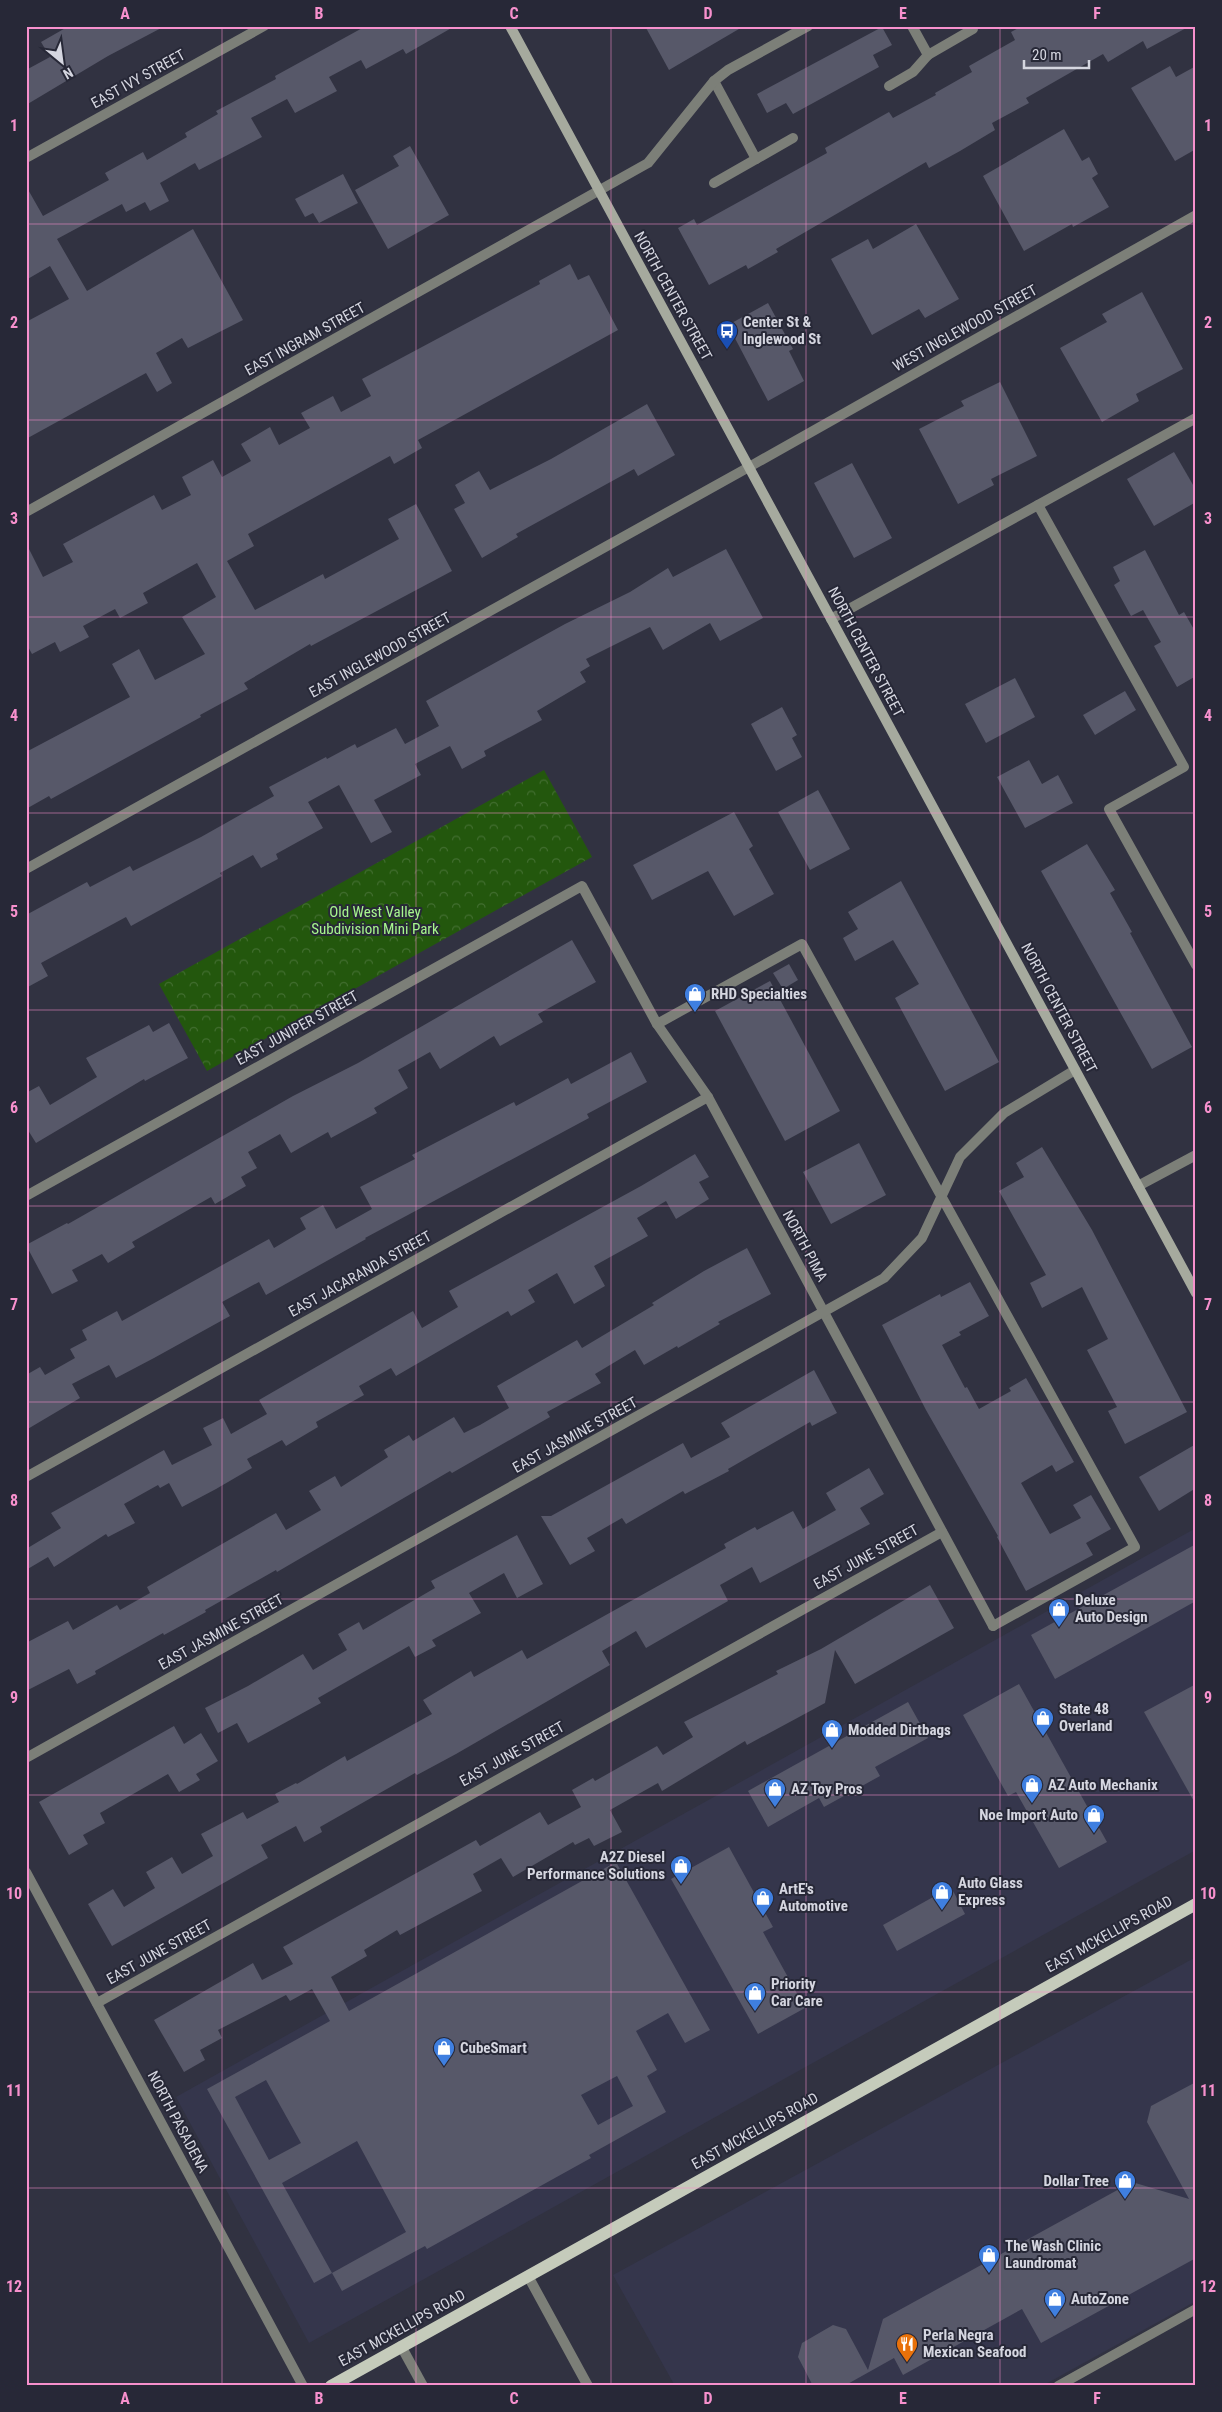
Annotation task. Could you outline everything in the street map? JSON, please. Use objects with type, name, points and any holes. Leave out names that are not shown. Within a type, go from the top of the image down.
[{"type":"main road","name":"EAST MCKELLIPS ROAD","points":[[331,2386],[1196,1904]]},
{"type":"street","name":"EAST IVY STREET","points":[[26,158],[264,26]]},
{"type":"street","name":"NORTH CENTER STREET","points":[[510,26],[1196,1293]]},
{"type":"street","name":"EAST INGRAM STREET","points":[[26,512],[648,163],[714,81],[728,70],[808,26]]},
{"type":"street","points":[[912,26],[928,56]]},
{"type":"street","points":[[889,86],[913,72],[928,56],[973,30]]},
{"type":"street","points":[[714,81],[756,159]]},
{"type":"street","points":[[714,183],[793,138]]},
{"type":"street","name":"WEST INGLEWOOD STREET","points":[[749,467],[1196,215]]},
{"type":"street","points":[[831,619],[1196,418]]},
{"type":"street","name":"EAST INGLEWOOD STREET","points":[[26,869],[749,467]]},
{"type":"street","points":[[1038,505],[1184,767],[1109,808],[1196,965]]},
{"type":"street","name":"NORTH PIMA","points":[[582,886],[657,1024],[708,1096],[993,1626],[1136,1547],[942,1196]]},
{"type":"street","name":"EAST JUNIPER STREET","points":[[26,1196],[582,886]]},
{"type":"street","points":[[657,1024],[802,944],[942,1196]]},
{"type":"street","name":"EAST JASMINE STREET","points":[[26,1758],[884,1278],[922,1238],[960,1157],[1004,1113],[1076,1070]]},
{"type":"street","name":"EAST JACARANDA STREET","points":[[26,1477],[708,1096]]},
{"type":"street","points":[[1138,1186],[1196,1155]]},
{"type":"street","name":"EAST JUNE STREET","points":[[97,2003],[942,1532]]},
{"type":"street","name":"NORTH PASADENA","points":[[26,1872],[303,2386]]},
{"type":"street","points":[[528,2276],[588,2386]]},
{"type":"street","points":[[1058,2386],[1196,2309]]},
{"type":"street","points":[[401,2346],[423,2386]]},
{"type":"shaded area","points":[[1196,1528],[1196,1850],[309,2343],[176,2097]]},
{"type":"shaded area","points":[[1196,1957],[1196,2301],[1042,2386],[675,2386],[613,2275]]},
{"type":"green space","name":"Old West Valley Subdivision Mini Park","points":[[544,770],[592,857],[207,1071],[159,984]]},
{"type":"building","points":[[69,26],[165,26],[108,56],[26,105],[26,70],[50,57],[41,42]]},
{"type":"building","points":[[366,26],[455,26],[406,54],[403,49],[366,69],[361,60],[329,77],[337,91],[295,113],[287,99],[251,118],[262,137],[199,170],[195,163],[160,183],[169,201],[150,211],[145,202],[126,212],[122,204],[57,239],[87,291],[193,229],[243,320],[188,348],[182,338],[156,353],[172,383],[157,392],[146,373],[26,439],[26,322],[69,299],[50,266],[26,280],[26,186],[43,216],[109,180],[105,173],[143,152],[147,160],[187,137],[185,133],[218,114],[216,111],[276,79],[275,76]]},
{"type":"building","points":[[645,26],[744,26],[669,70]]},
{"type":"building","points":[[1022,26],[1190,26],[1147,49],[1143,41],[1108,62],[1103,54],[1026,98],[1029,103],[992,123],[995,130],[960,151],[929,168],[926,162],[776,249],[778,252],[748,269],[746,265],[709,285],[678,228],[694,219],[697,225],[827,153],[825,148],[889,112],[893,118],[936,95],[935,93],[972,72],[969,66],[1015,40],[1011,32]]},
{"type":"building","points":[[882,27],[892,45],[873,55],[879,67],[793,114],[786,103],[767,113],[757,94]]},
{"type":"building","points":[[1170,66],[1176,77],[1196,66],[1196,149],[1175,161],[1131,88]]},
{"type":"building","points":[[1064,129],[1082,161],[1089,157],[1098,174],[1092,178],[1109,207],[1073,227],[1072,224],[1024,251],[983,176]]},
{"type":"building","points":[[410,146],[449,215],[388,249],[355,190],[399,166],[393,156]]},
{"type":"building","points":[[343,174],[358,203],[319,223],[313,213],[305,217],[295,199]]},
{"type":"building","points":[[916,224],[959,299],[925,318],[919,309],[872,335],[831,259],[868,239],[873,249]]},
{"type":"building","points":[[570,264],[578,280],[589,275],[618,330],[418,440],[422,448],[394,464],[390,456],[248,534],[254,546],[227,561],[255,610],[323,574],[325,579],[399,539],[388,519],[416,504],[452,571],[311,646],[310,644],[244,683],[248,689],[200,715],[201,717],[51,799],[49,796],[26,809],[26,752],[130,697],[112,664],[139,649],[155,680],[205,654],[182,617],[216,597],[197,563],[143,593],[148,603],[120,618],[115,609],[83,626],[89,637],[60,652],[55,642],[32,654],[26,643],[26,543],[43,577],[73,562],[63,544],[154,495],[162,510],[191,495],[182,477],[213,460],[222,477],[251,461],[241,444],[270,427],[279,445],[310,428],[301,413],[333,396],[341,412],[371,396],[362,379],[540,284],[539,281]]},
{"type":"building","points":[[1142,292],[1183,369],[1136,394],[1139,401],[1102,422],[1060,348],[1107,322],[1102,314]]},
{"type":"building","points":[[768,303],[793,349],[789,351],[804,381],[768,401],[728,325]]},
{"type":"building","points":[[1000,382],[1037,456],[991,479],[994,485],[958,504],[919,429],[964,406],[961,401]]},
{"type":"building","points":[[647,404],[675,455],[638,476],[634,469],[516,534],[518,537],[482,558],[454,509],[465,503],[455,485],[479,471],[490,490],[551,459]]},
{"type":"building","points":[[1174,452],[1196,490],[1196,502],[1154,526],[1127,479]]},
{"type":"building","points":[[852,463],[892,538],[854,558],[814,483]]},
{"type":"building","points":[[726,549],[763,618],[720,641],[710,623],[663,650],[650,627],[586,659],[590,666],[580,672],[586,682],[537,711],[542,720],[484,751],[486,756],[462,769],[450,746],[415,764],[421,775],[374,800],[392,832],[371,843],[339,785],[308,802],[323,828],[276,854],[278,859],[261,868],[253,855],[220,873],[222,876],[131,926],[126,917],[41,963],[48,976],[26,988],[26,915],[87,882],[90,887],[130,866],[133,871],[201,837],[274,796],[269,787],[326,757],[327,759],[355,744],[357,748],[396,728],[405,744],[439,726],[426,701],[565,624],[630,592],[668,568],[673,577]]},
{"type":"building","points":[[1145,550],[1179,615],[1184,612],[1196,633],[1196,676],[1177,687],[1154,646],[1161,642],[1143,610],[1131,616],[1114,585],[1120,581],[1113,567]]},
{"type":"building","points":[[1015,678],[1035,717],[986,743],[965,704]]},
{"type":"building","points":[[1125,691],[1136,710],[1095,735],[1083,715]]},
{"type":"building","points":[[782,707],[797,735],[792,738],[802,757],[776,771],[751,724]]},
{"type":"building","points":[[1029,760],[1042,784],[1058,775],[1073,803],[1025,828],[997,777]]},
{"type":"building","points":[[818,790],[850,849],[810,870],[778,812]]},
{"type":"building","points":[[734,812],[753,846],[749,849],[774,894],[734,916],[708,871],[652,900],[633,865]]},
{"type":"building","points":[[1087,844],[1115,890],[1110,893],[1192,1047],[1152,1069],[1041,871]]},
{"type":"building","points":[[901,881],[999,1062],[945,1091],[895,998],[919,984],[893,940],[855,961],[843,938],[858,929],[848,912]]},
{"type":"building","points":[[572,940],[596,982],[538,1014],[543,1022],[500,1046],[494,1036],[440,1069],[430,1052],[398,1070],[408,1088],[374,1108],[377,1113],[331,1138],[328,1132],[291,1153],[280,1134],[248,1152],[257,1168],[241,1177],[246,1186],[215,1204],[211,1197],[132,1242],[135,1247],[108,1263],[102,1254],[72,1270],[78,1281],[52,1294],[26,1245],[68,1224],[293,1096],[358,1063]]},
{"type":"building","points":[[789,964],[798,980],[783,989],[773,973]]},
{"type":"building","points":[[770,981],[840,1111],[785,1141],[715,1011]]},
{"type":"building","points":[[169,1023],[188,1058],[145,1081],[144,1079],[36,1143],[26,1127],[26,1093],[39,1086],[50,1105],[97,1077],[86,1058],[149,1025],[153,1032]]},
{"type":"building","points":[[631,1052],[647,1082],[587,1114],[589,1118],[365,1238],[266,1295],[259,1282],[222,1302],[230,1316],[116,1378],[109,1365],[72,1384],[80,1398],[26,1430],[26,1375],[40,1367],[45,1375],[75,1358],[70,1349],[87,1340],[82,1330],[117,1311],[122,1321],[269,1239],[274,1248],[306,1229],[300,1218],[323,1205],[336,1229],[372,1209],[360,1187],[415,1159],[412,1155],[514,1102],[516,1106],[568,1078],[571,1084]]},
{"type":"building","points":[[859,1143],[886,1195],[831,1224],[803,1172]]},
{"type":"building","points":[[1042,1147],[1092,1230],[1187,1412],[1125,1444],[1108,1411],[1117,1407],[1087,1350],[1108,1339],[1082,1287],[1042,1308],[1030,1283],[1046,1275],[999,1191],[1024,1177],[1016,1163]]},
{"type":"building","points":[[695,1154],[709,1177],[699,1182],[709,1199],[676,1219],[666,1201],[637,1218],[648,1236],[594,1266],[605,1286],[574,1304],[557,1273],[528,1290],[535,1302],[511,1316],[508,1311],[396,1376],[391,1368],[359,1386],[364,1395],[316,1422],[318,1427],[286,1446],[282,1440],[247,1459],[252,1468],[216,1489],[182,1507],[169,1483],[160,1488],[158,1485],[124,1504],[135,1523],[108,1537],[106,1534],[54,1567],[48,1557],[26,1570],[26,1549],[61,1528],[51,1513],[164,1450],[172,1465],[212,1445],[203,1428],[223,1418],[231,1434],[267,1414],[259,1400],[413,1311],[422,1328],[458,1307],[449,1291],[641,1186]]},
{"type":"building","points":[[747,1248],[771,1294],[718,1322],[720,1324],[678,1348],[677,1346],[644,1365],[635,1350],[595,1374],[601,1383],[547,1412],[550,1417],[452,1473],[450,1471],[277,1572],[276,1570],[205,1610],[206,1612],[164,1635],[163,1633],[95,1671],[96,1674],[77,1684],[69,1669],[26,1691],[26,1643],[68,1621],[73,1630],[117,1605],[120,1610],[150,1593],[147,1587],[276,1513],[286,1530],[321,1510],[309,1491],[335,1476],[341,1487],[388,1457],[384,1450],[409,1435],[413,1441],[454,1417],[464,1433],[480,1425],[509,1408],[497,1386],[577,1340],[582,1348],[654,1305],[652,1303],[704,1271]]},
{"type":"building","points":[[970,1282],[989,1316],[959,1332],[961,1335],[942,1345],[965,1388],[967,1387],[979,1409],[1011,1391],[1009,1388],[1026,1378],[1074,1462],[1056,1472],[1052,1465],[1021,1483],[1050,1534],[1081,1518],[1073,1505],[1091,1495],[1111,1529],[1086,1543],[1093,1555],[1026,1591],[998,1536],[926,1410],[882,1325],[940,1294],[941,1297]]},
{"type":"building","points":[[814,1370],[837,1413],[812,1426],[810,1422],[728,1469],[729,1471],[685,1494],[683,1491],[626,1524],[622,1518],[587,1538],[595,1551],[570,1565],[541,1516],[551,1516],[683,1443],[691,1458],[730,1437],[721,1423]]},
{"type":"building","points":[[1196,1444],[1196,1488],[1159,1511],[1139,1477]]},
{"type":"building","points":[[869,1468],[884,1494],[860,1508],[870,1524],[760,1583],[752,1567],[720,1585],[728,1601],[646,1648],[636,1631],[602,1651],[610,1665],[456,1754],[417,1775],[415,1773],[320,1827],[322,1832],[304,1842],[296,1826],[261,1845],[268,1858],[112,1946],[88,1904],[113,1889],[124,1907],[155,1888],[146,1872],[172,1857],[182,1874],[213,1856],[201,1834],[243,1812],[247,1819],[279,1802],[275,1794],[297,1784],[345,1756],[347,1761],[432,1714],[423,1700],[471,1671],[474,1677],[522,1650],[527,1659],[726,1548],[724,1544],[755,1527],[757,1530],[793,1511],[803,1529],[836,1510],[826,1493]]},
{"type":"building","points":[[517,1535],[543,1584],[517,1598],[504,1573],[469,1593],[481,1613],[432,1640],[436,1646],[415,1657],[409,1646],[318,1698],[321,1703],[248,1743],[237,1723],[218,1733],[205,1708],[303,1654],[313,1670],[347,1650],[338,1634],[359,1622],[363,1630],[435,1588],[431,1581]]},
{"type":"building","points":[[1196,1544],[1196,1601],[1055,1679],[1031,1635]]},
{"type":"building","points":[[930,1585],[954,1628],[855,1684],[835,1650],[825,1703],[747,1745],[745,1741],[662,1791],[658,1783],[610,1810],[622,1832],[594,1846],[589,1838],[575,1845],[573,1842],[513,1877],[501,1858],[473,1874],[482,1891],[400,1935],[397,1930],[364,1950],[367,1956],[331,1977],[349,2011],[616,1862],[710,2030],[685,2043],[668,2013],[636,2031],[657,2070],[647,2076],[666,2112],[589,2155],[591,2158],[427,2249],[425,2246],[342,2291],[332,2273],[314,2283],[207,2089],[330,2021],[312,1989],[290,2001],[286,1995],[218,2030],[222,2038],[200,2050],[205,2060],[184,2072],[154,2020],[253,1963],[262,1980],[293,1964],[283,1947],[476,1840],[480,1846],[540,1812],[548,1825],[581,1807],[572,1790],[593,1778],[595,1781],[657,1746],[663,1755],[693,1737],[684,1722],[778,1674],[776,1671],[821,1649]],"holes":[[[617,2076],[633,2106],[598,2125],[581,2095]],[[266,2080],[301,2143],[269,2160],[235,2097]],[[357,2141],[406,2232],[332,2273],[282,2183]]]},
{"type":"building","points":[[1019,1684],[1107,1842],[1059,1868],[1016,1792],[1008,1796],[963,1715]]},
{"type":"building","points":[[1196,1684],[1196,1805],[1144,1712]]},
{"type":"building","points":[[908,1702],[928,1738],[875,1767],[880,1776],[824,1807],[819,1798],[768,1827],[748,1791]]},
{"type":"building","points":[[174,1726],[184,1744],[201,1733],[218,1761],[196,1774],[200,1780],[179,1792],[168,1774],[100,1813],[105,1823],[83,1835],[88,1844],[69,1855],[39,1802]]},
{"type":"building","points":[[729,1847],[773,1927],[763,1932],[805,2008],[758,2034],[671,1879]]},
{"type":"building","points":[[951,1887],[965,1914],[897,1951],[883,1925]]},
{"type":"building","points":[[1196,2082],[1196,2258],[1041,2343],[1022,2309],[903,2375],[894,2358],[844,2386],[813,2386],[798,2357],[802,2343],[833,2325],[846,2329],[868,2370],[883,2319],[1132,2182],[1189,2199],[1147,2122],[1151,2106]]},
{"type":"place","name":"Center St & Inglewood St","points":[[727,350]]},
{"type":"place","name":"RHD Specialties","points":[[695,1013]]},
{"type":"place","name":"Deluxe Auto Design","points":[[1059,1628]]},
{"type":"place","name":"State 48 Overland","points":[[1043,1737]]},
{"type":"place","name":"Modded Dirtbags","points":[[832,1749]]},
{"type":"place","name":"AZ Auto Mechanix","points":[[1032,1804]]},
{"type":"place","name":"AZ Toy Pros","points":[[775,1808]]},
{"type":"place","name":"Noe Import Auto","points":[[1094,1834]]},
{"type":"place","name":"A2Z Diesel Performance Solutions","points":[[681,1885]]},
{"type":"place","name":"Auto Glass Express","points":[[942,1911]]},
{"type":"place","name":"ArtE's Automotive","points":[[763,1917]]},
{"type":"place","name":"Priority Car Care","points":[[755,2012]]},
{"type":"place","name":"CubeSmart","points":[[444,2067]]},
{"type":"place","name":"Dollar Tree","points":[[1125,2200]]},
{"type":"place","name":"The Wash Clinic Laundromat","points":[[989,2274]]},
{"type":"place","name":"AutoZone","points":[[1055,2318]]},
{"type":"place","name":"Perla Negra Mexican Seafood","points":[[907,2363]]}]
